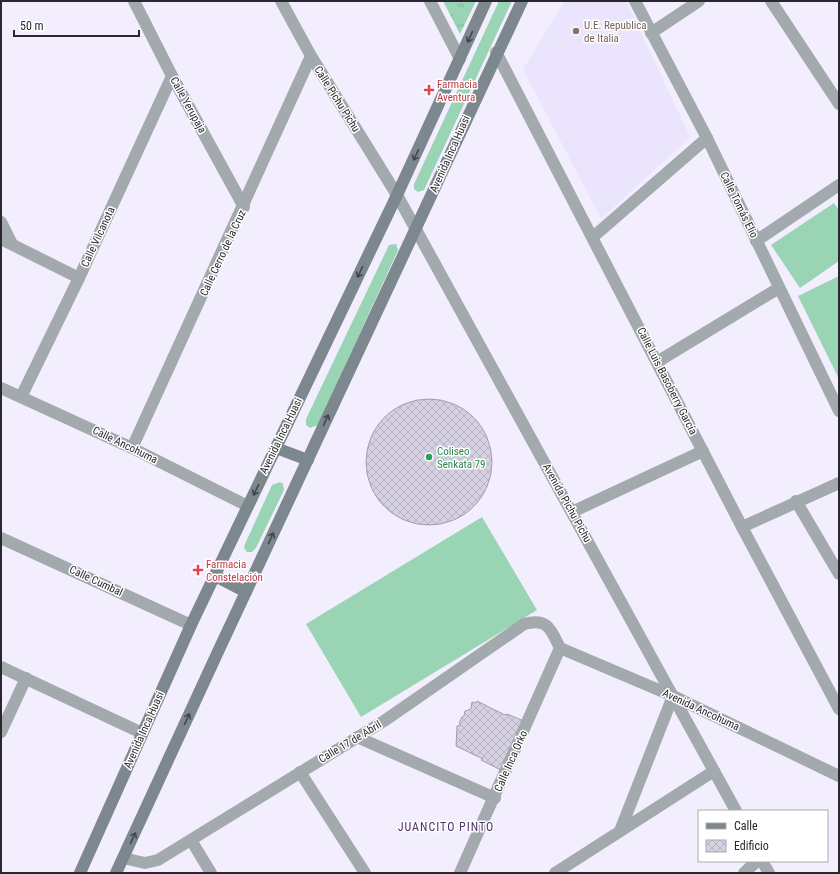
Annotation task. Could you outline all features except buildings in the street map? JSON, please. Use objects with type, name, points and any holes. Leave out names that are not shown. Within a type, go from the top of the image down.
[{"type":"street","name":"Calle Yerupaja","points":[[134,1],[172,76],[244,207]]},
{"type":"street","name":"Calle Pichu Pichu","points":[[281,1],[311,56],[397,195]]},
{"type":"street","points":[[430,1],[460,59]]},
{"type":"street","name":"Avenida Inca Huasi","points":[[80,873],[191,625],[397,195],[486,1]]},
{"type":"street","name":"Avenida Inca Huasi","points":[[116,873],[416,230],[496,52],[522,1]]},
{"type":"street","name":"Calle Tomás Elio","points":[[635,1],[707,138],[839,411]]},
{"type":"street","points":[[651,33],[699,1]]},
{"type":"street","points":[[772,1],[839,104]]},
{"type":"street","name":"Calle Luis Basoberry García","points":[[496,52],[742,527],[839,707]]},
{"type":"street","name":"Calle Cerro de la Cruz","points":[[132,448],[244,207],[311,56]]},
{"type":"street","name":"Calle Vilcanota","points":[[21,397],[79,278],[172,76]]},
{"type":"street","points":[[593,237],[707,138]]},
{"type":"street","points":[[756,241],[839,185]]},
{"type":"street","name":"Avenida Pichu Pichu","points":[[397,195],[735,810]]},
{"type":"street","points":[[1,222],[6,242],[79,278]]},
{"type":"street","points":[[657,362],[779,288]]},
{"type":"street","name":"Calle Ancohuma","points":[[1,388],[132,448],[248,506]]},
{"type":"street","points":[[276,448],[308,460]]},
{"type":"street","points":[[572,512],[703,451]]},
{"type":"street","points":[[742,527],[796,501],[839,484]]},
{"type":"street","points":[[796,501],[839,574]]},
{"type":"street","name":"Calle Cumbal","points":[[1,538],[191,625]]},
{"type":"street","points":[[215,576],[246,592]]},
{"type":"street","name":"Calle 17 de Abril","points":[[123,858],[145,863],[158,860],[384,721],[524,624],[534,621],[542,623],[550,628],[560,648]]},
{"type":"street","name":"Avenida Ancohuma","points":[[560,648],[673,696],[839,776]]},
{"type":"street","name":"Calle Inca Orko","points":[[460,873],[495,798],[560,648]]},
{"type":"street","points":[[1,667],[142,733]]},
{"type":"street","points":[[1,732],[26,678]]},
{"type":"street","points":[[620,832],[673,696]]},
{"type":"street","points":[[357,737],[495,798]]},
{"type":"street","points":[[555,873],[714,771]]},
{"type":"street","points":[[300,772],[365,873]]},
{"type":"street","points":[[191,840],[211,873]]},
{"type":"street","points":[[744,873],[756,862]]},
{"type":"street","points":[[763,862],[769,873]]},
{"type":"shaded area","points":[[565,1],[626,1],[690,137],[601,219],[523,69]]},
{"type":"green space","points":[[443,1],[476,1],[460,34]]},
{"type":"green space","points":[[499,1],[512,1],[424,190],[418,192],[414,189],[414,184]]},
{"type":"green space","points":[[834,203],[839,210],[839,261],[800,288],[771,245]]},
{"type":"green space","points":[[396,244],[398,250],[318,425],[310,428],[306,425],[306,419],[389,245]]},
{"type":"green space","points":[[839,276],[839,379],[798,296]]},
{"type":"green space","points":[[280,482],[283,484],[284,490],[256,548],[252,552],[247,552],[244,548],[245,544],[272,485]]},
{"type":"green space","points":[[482,517],[537,610],[361,717],[306,624]]},
{"type":"place","name":"U.E. Republica de Italia","points":[[576,31]]},
{"type":"place","name":"Farmacia Aventura","points":[[429,90]]},
{"type":"place","name":"Coliseo Senkata 79","points":[[429,457]]},
{"type":"place","name":"Farmacia Constelación","points":[[198,570]]},
{"type":"district","name":"JUANCITO PINTO","points":[[446,827]]}]
